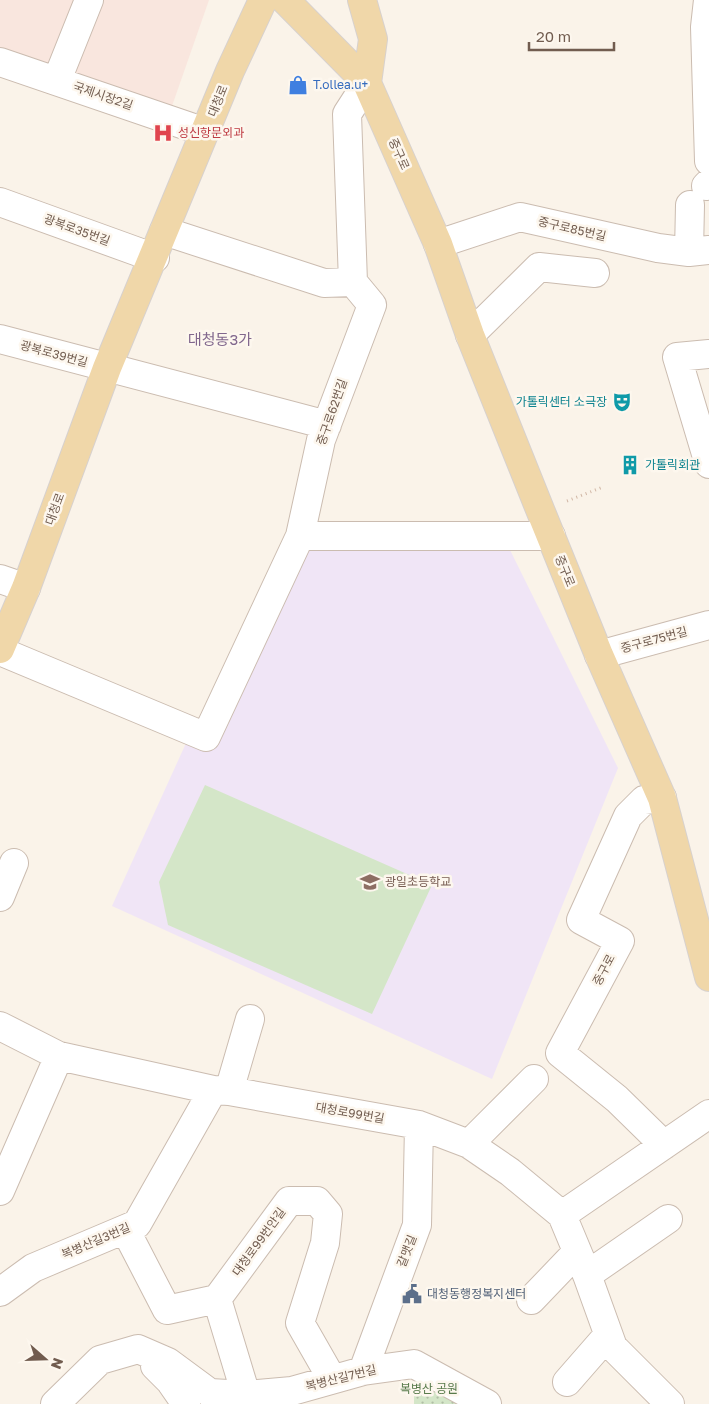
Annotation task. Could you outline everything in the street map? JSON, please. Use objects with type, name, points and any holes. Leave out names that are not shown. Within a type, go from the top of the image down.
[{"type":"main road","name":"대청로","points":[[0,649],[26,588],[107,368],[155,258],[164,231],[205,132],[263,0]]},
{"type":"main road","name":"중구로","points":[[285,0],[367,83],[438,244],[470,335],[541,512],[599,655],[662,798],[709,977]]},
{"type":"main road","points":[[362,0],[374,39],[367,83]]},
{"type":"street","points":[[57,80],[88,0]]},
{"type":"street","points":[[699,251],[704,184],[704,27],[708,0]]},
{"type":"street","name":"국제시장2길","points":[[0,62],[205,132]]},
{"type":"street","points":[[164,231],[324,282],[353,282],[346,114],[367,83]]},
{"type":"street","name":"광복로35번길","points":[[0,202],[155,258]]},
{"type":"street","name":"중구로85번길","points":[[438,244],[520,218],[658,248],[699,251]]},
{"type":"street","points":[[470,335],[539,268],[595,272]]},
{"type":"street","name":"중구로62번길","points":[[206,737],[300,536],[321,440],[372,305],[353,282]]},
{"type":"street","name":"광복로39번길","points":[[0,340],[107,368]]},
{"type":"street","points":[[709,354],[677,357],[709,464]]},
{"type":"street","points":[[107,368],[327,425]]},
{"type":"street","points":[[300,536],[552,536]]},
{"type":"street","points":[[0,579],[26,588]]},
{"type":"street","name":"중구로75번길","points":[[599,655],[709,625]]},
{"type":"street","name":"대청로","points":[[0,649],[206,737]]},
{"type":"street","name":"중구로","points":[[662,798],[644,800],[628,816],[581,920],[620,941],[560,1054],[617,1099],[664,1145]]},
{"type":"street","points":[[0,897],[14,863]]},
{"type":"street","points":[[221,1090],[250,1019]]},
{"type":"street","name":"대청로99번길","points":[[0,1026],[59,1056],[221,1090],[419,1125],[469,1144],[510,1172],[562,1215],[612,1347],[670,1404]]},
{"type":"street","points":[[0,1191],[59,1056]]},
{"type":"street","points":[[469,1144],[534,1079]]},
{"type":"street","name":"복병산길3번길","points":[[0,1292],[33,1268],[137,1224],[221,1090]]},
{"type":"street","points":[[562,1215],[709,1114]]},
{"type":"street","name":"갈맷길","points":[[362,1371],[417,1225],[419,1125]]},
{"type":"street","name":"대청로99번안길","points":[[217,1299],[289,1201],[317,1201],[328,1214],[325,1243],[300,1323],[332,1379]]},
{"type":"street","points":[[531,1300],[582,1264],[668,1219]]},
{"type":"street","points":[[125,1229],[166,1310],[217,1299],[246,1395]]},
{"type":"street","points":[[566,1382],[608,1335]]},
{"type":"street","points":[[55,1404],[100,1360],[138,1349],[170,1381],[186,1404]]},
{"type":"street","name":"복병산길7번길","points":[[138,1349],[168,1362],[210,1393],[246,1395],[292,1391],[362,1371],[414,1364],[487,1404]]},
{"type":"path","points":[[541,512],[604,487]]},
{"type":"shaded area","points":[[0,0],[209,0],[172,106],[0,57]]},
{"type":"shaded area","points":[[306,550],[510,550],[618,768],[492,1079],[112,906],[187,741]]},
{"type":"green space","points":[[205,785],[432,885],[372,1014],[168,925],[159,882]]},
{"type":"green space","name":"복병산 공원","points":[[414,1364],[487,1404],[414,1404]]},
{"type":"place","name":"T.ollea.u+","points":[[298,85]]},
{"type":"place","name":"성신항문외과","points":[[163,133]]},
{"type":"place","name":"가톨릭센터 소극장","points":[[622,402]]},
{"type":"place","name":"가톨릭회관","points":[[630,465]]},
{"type":"place","name":"광일초등학교","points":[[370,882]]},
{"type":"place","name":"대청동행정복지센터","points":[[412,1294]]},
{"type":"district","name":"대청동3가","points":[[220,340]]}]
